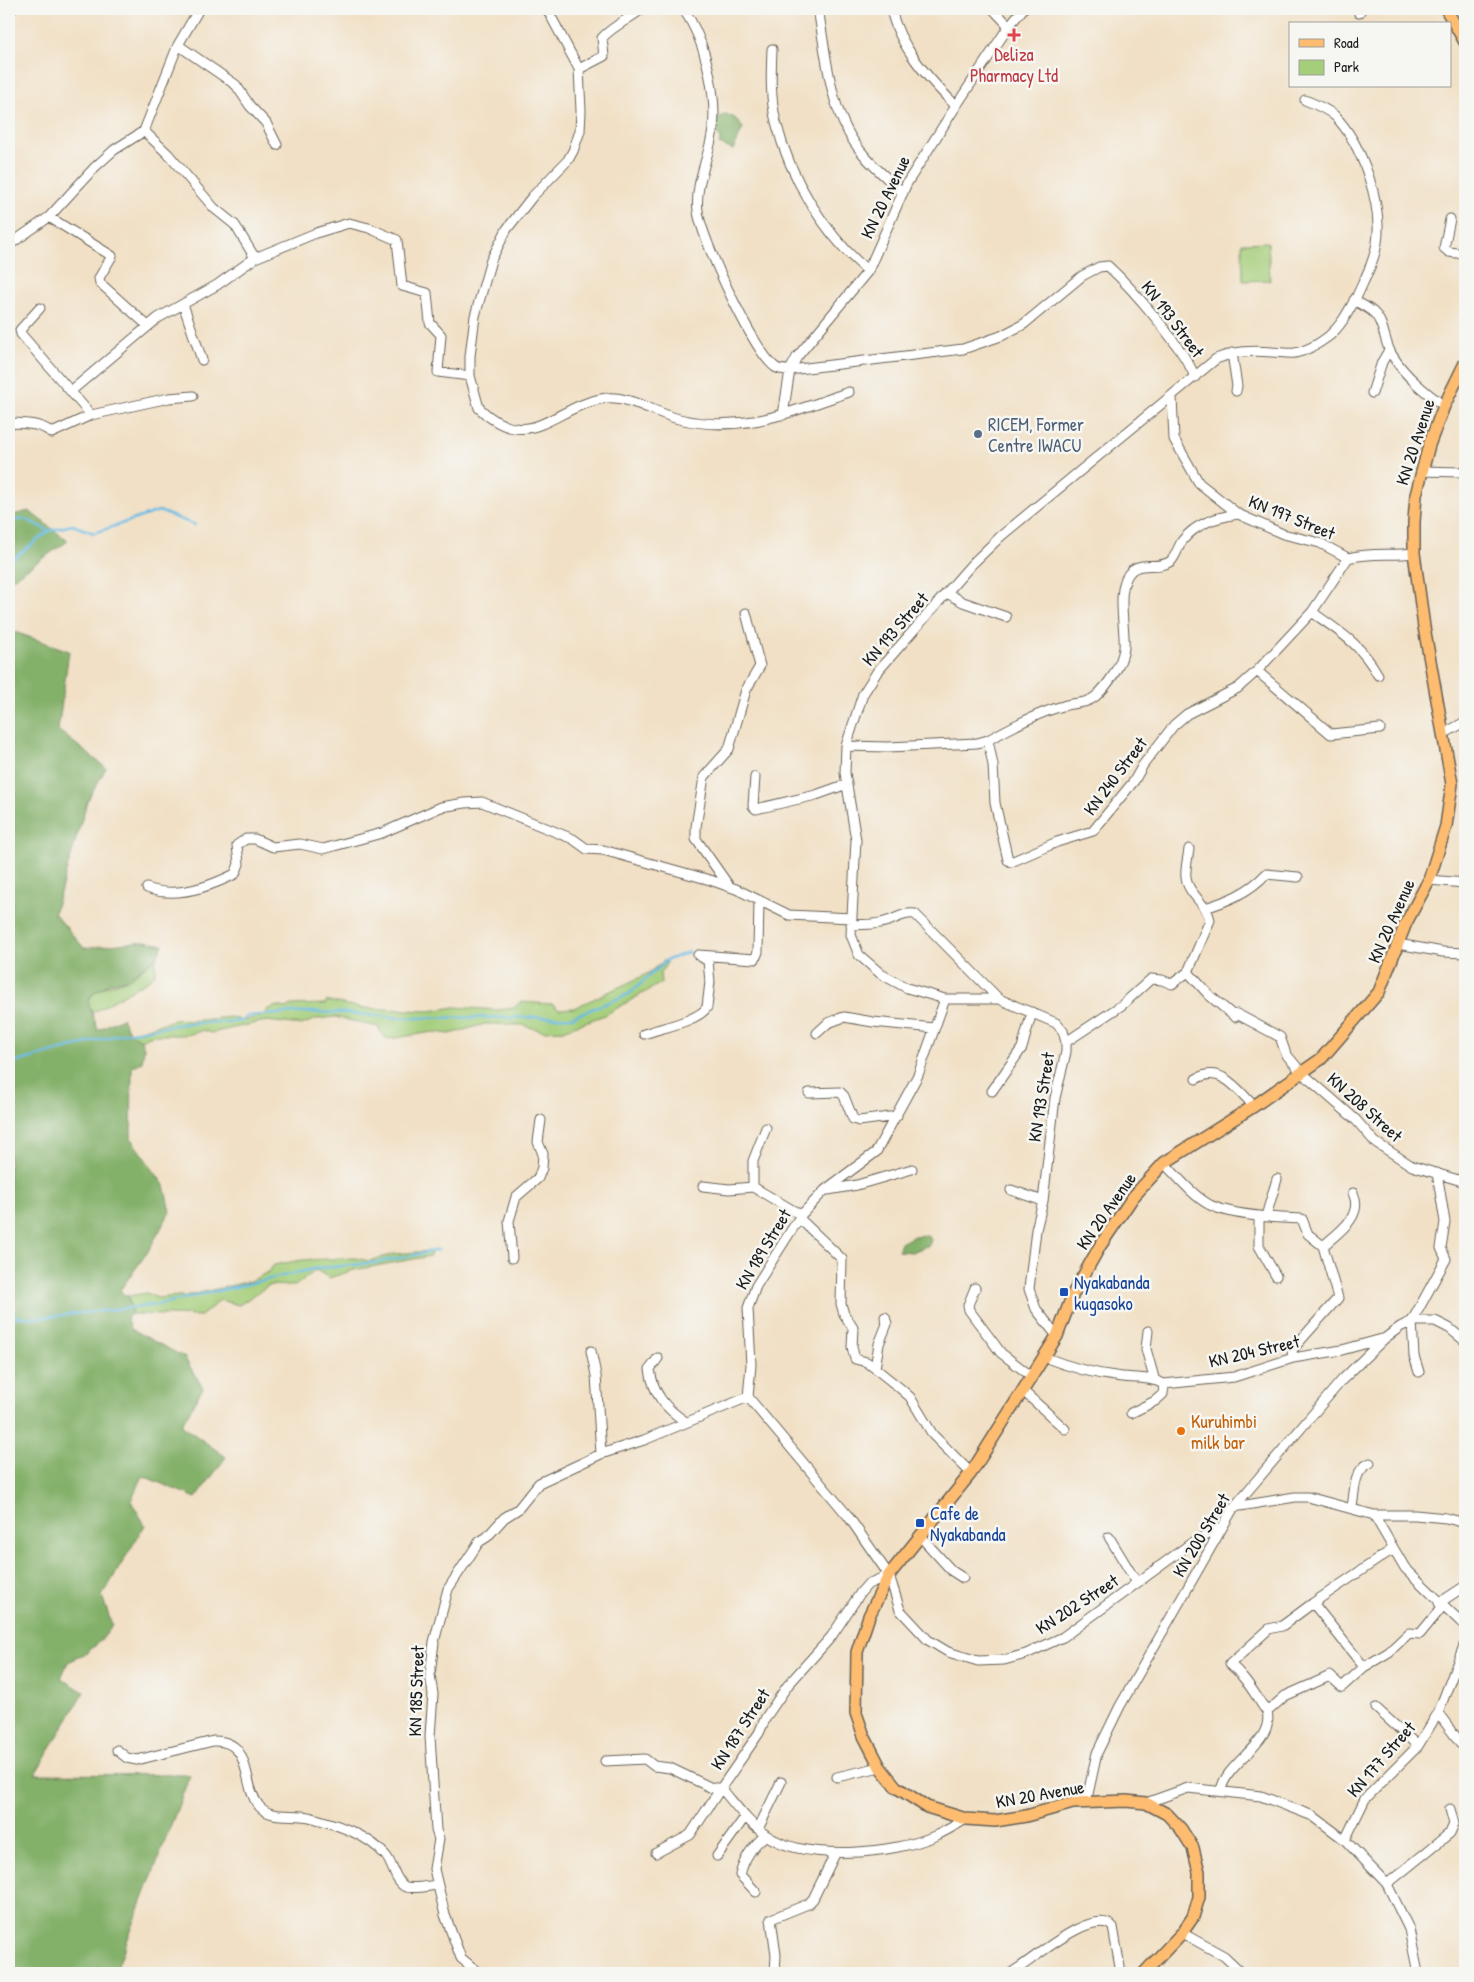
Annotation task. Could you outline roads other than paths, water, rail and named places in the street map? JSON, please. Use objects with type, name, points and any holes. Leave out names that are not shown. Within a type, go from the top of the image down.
[{"type":"main road","points":[[1446,9],[1465,42]]},
{"type":"main road","name":"KN 20 Avenue","points":[[1144,1973],[1182,1933],[1192,1917],[1199,1897],[1200,1872],[1195,1856],[1181,1829],[1167,1814],[1146,1803],[1126,1800],[1073,1803],[1026,1816],[996,1821],[966,1819],[927,1807],[896,1787],[880,1767],[864,1736],[856,1713],[855,1677],[857,1652],[869,1616],[889,1575],[971,1473],[1057,1336],[1073,1294],[1100,1246],[1133,1197],[1164,1163],[1254,1106],[1321,1059],[1340,1040],[1379,992],[1406,922],[1428,880],[1446,826],[1452,784],[1424,628],[1414,553],[1416,495],[1421,471],[1444,406],[1465,363]]},
{"type":"street","points":[[9,14],[12,9]]},
{"type":"street","points":[[9,245],[49,216],[95,167],[114,150],[144,130],[178,45],[199,9]]},
{"type":"street","points":[[547,9],[579,69],[580,131],[573,151],[532,197],[507,229],[496,250],[475,316],[470,376],[479,408],[510,428],[523,430],[581,406],[607,398],[635,404],[679,419],[735,425],[783,415],[849,392]]},
{"type":"street","points":[[579,69],[604,56],[602,38],[610,30],[642,9]]},
{"type":"street","points":[[683,9],[701,44],[713,101],[712,140],[702,168],[698,193],[698,210],[703,233],[737,307],[766,357],[776,368],[790,370],[783,415]]},
{"type":"street","points":[[818,9],[831,85],[840,115],[863,154],[903,193]]},
{"type":"street","points":[[892,9],[901,38],[936,85],[956,106]]},
{"type":"street","points":[[993,9],[1009,26]]},
{"type":"street","name":"KN 20 Avenue","points":[[790,370],[797,357],[868,271],[903,193],[956,106],[1009,26],[1023,9]]},
{"type":"street","points":[[178,45],[236,85],[266,124],[277,145]]},
{"type":"street","points":[[772,49],[771,90],[776,122],[788,158],[807,197],[828,228],[852,258],[868,271]]},
{"type":"street","points":[[1195,377],[1216,359],[1232,353],[1255,350],[1294,353],[1313,346],[1329,336],[1344,320],[1370,268],[1377,242],[1378,217],[1369,177],[1361,156],[1334,116],[1305,100]]},
{"type":"street","points":[[144,130],[168,154],[214,208],[235,225],[255,258]]},
{"type":"street","points":[[49,216],[112,256],[99,278],[100,283],[148,326]]},
{"type":"street","points":[[1450,218],[1444,248],[1449,252],[1465,254]]},
{"type":"street","points":[[71,390],[148,326],[217,285],[255,258],[307,236],[349,223],[369,228],[397,240],[402,286],[427,293],[430,323],[441,335],[438,372],[470,376]]},
{"type":"street","name":"KN 193 Street","points":[[790,370],[963,349],[1001,336],[1024,324],[1082,276],[1099,267],[1108,266],[1175,344],[1190,364],[1195,377],[1001,536],[972,565],[877,672],[863,694],[846,746],[845,773],[856,840],[851,935],[859,955],[881,974],[907,988],[944,999],[999,999],[1056,1023],[1063,1031],[1066,1042],[1055,1098],[1043,1201],[1036,1230],[1029,1290],[1036,1308],[1057,1336]]},
{"type":"street","points":[[1354,300],[1373,312],[1379,320],[1389,350],[1405,373],[1444,406]]},
{"type":"street","points":[[183,304],[202,360]]},
{"type":"street","points":[[40,308],[20,330],[21,334],[91,415]]},
{"type":"street","points":[[1372,393],[1382,362],[1389,350]]},
{"type":"street","points":[[1232,353],[1236,390]]},
{"type":"street","points":[[10,423],[34,424],[45,427],[52,433],[91,415],[169,398],[193,396]]},
{"type":"street","name":"KN 197 Street","points":[[1172,397],[1174,439],[1199,483],[1238,514],[1284,534],[1320,543],[1348,558],[1368,553],[1389,556],[1414,553]]},
{"type":"street","points":[[1421,471],[1461,472],[1465,470]]},
{"type":"street","points":[[846,746],[888,747],[977,744],[1044,712],[1066,705],[1088,702],[1095,698],[1107,684],[1121,660],[1124,641],[1121,604],[1126,580],[1131,571],[1139,566],[1162,566],[1172,559],[1188,534],[1211,520],[1238,514]]},
{"type":"street","name":"KN 240 Street","points":[[988,740],[993,765],[994,803],[1008,860],[1011,862],[1058,842],[1093,831],[1130,786],[1174,725],[1187,714],[1238,688],[1258,671],[1312,612],[1348,558]]},
{"type":"street","points":[[947,593],[964,602],[1006,617]]},
{"type":"street","points":[[1312,612],[1357,645],[1368,657],[1378,675]]},
{"type":"street","points":[[729,886],[696,839],[696,826],[704,777],[729,749],[746,690],[760,666],[746,613]]},
{"type":"street","points":[[1258,671],[1331,734],[1380,729]]},
{"type":"street","points":[[1443,734],[1465,722]]},
{"type":"street","points":[[755,777],[754,806],[756,809],[816,795],[847,784]]},
{"type":"street","points":[[147,888],[153,892],[202,889],[235,874],[239,864],[237,845],[246,838],[255,839],[273,847],[300,844],[323,849],[382,832],[441,808],[464,803],[482,802],[572,838],[587,849],[603,850],[729,886],[788,915],[878,924],[893,920],[906,913],[915,914],[999,999]]},
{"type":"street","points":[[1066,1042],[1122,1005],[1151,979],[1162,980],[1172,984],[1188,972],[1210,920],[1205,908],[1188,886],[1186,878],[1189,849]]},
{"type":"street","points":[[1205,908],[1233,898],[1256,885],[1266,874],[1298,877]]},
{"type":"street","points":[[1428,880],[1465,883]]},
{"type":"street","points":[[644,1034],[690,1019],[704,1012],[707,1007],[710,969],[708,960],[698,956],[755,959],[758,952],[758,900]]},
{"type":"street","points":[[1398,944],[1443,952],[1465,952]]},
{"type":"street","name":"KN 208 Street","points":[[1188,972],[1209,995],[1235,1017],[1237,1014],[1280,1037],[1286,1054],[1302,1073],[1356,1120],[1375,1142],[1412,1166],[1465,1182]]},
{"type":"street","name":"KN 189 Street","points":[[748,1397],[751,1365],[748,1308],[756,1286],[800,1217],[825,1190],[876,1152],[898,1116],[918,1075],[944,999]]},
{"type":"street","points":[[992,1091],[1022,1048],[1032,1012]]},
{"type":"street","points":[[816,1033],[828,1023],[844,1017],[934,1028]]},
{"type":"street","points":[[1196,1079],[1206,1073],[1216,1073],[1233,1085],[1254,1106]]},
{"type":"street","points":[[809,1093],[840,1092],[844,1096],[853,1120],[859,1121],[898,1116]]},
{"type":"street","points":[[512,1258],[509,1221],[516,1198],[522,1189],[538,1178],[542,1168],[543,1154],[538,1142],[541,1120]]},
{"type":"street","points":[[752,1187],[752,1162],[766,1128]]},
{"type":"street","points":[[1164,1163],[1186,1186],[1210,1204],[1263,1216],[1302,1218],[1308,1234],[1323,1246],[1338,1298],[1300,1338],[1292,1350],[1293,1358]]},
{"type":"street","points":[[825,1190],[857,1185],[912,1169]]},
{"type":"street","points":[[1419,1372],[1414,1356],[1412,1320],[1446,1259],[1441,1248],[1445,1222],[1437,1173]]},
{"type":"street","points":[[1276,1276],[1258,1246],[1263,1216],[1277,1179]]},
{"type":"street","points":[[703,1186],[729,1190],[752,1187],[800,1217],[842,1258],[841,1304],[844,1314],[853,1328],[852,1347],[855,1359],[867,1362],[910,1398],[933,1435],[971,1473]]},
{"type":"street","points":[[1012,1190],[1043,1201]]},
{"type":"street","points":[[1323,1246],[1356,1213],[1358,1202],[1353,1193]]},
{"type":"street","points":[[975,1288],[968,1305],[969,1310],[1001,1353],[1031,1376]]},
{"type":"street","points":[[875,1368],[879,1344],[886,1324],[885,1317]]},
{"type":"street","points":[[1412,1320],[1435,1321],[1449,1328],[1465,1341]]},
{"type":"street","name":"KN 200 Street","points":[[1073,1803],[1088,1794],[1097,1753],[1112,1722],[1220,1528],[1234,1507],[1342,1380],[1384,1339],[1412,1320]]},
{"type":"street","points":[[1148,1331],[1146,1349],[1154,1378]]},
{"type":"street","name":"KN 204 Street","points":[[1164,1384],[1234,1377],[1293,1358],[1342,1350],[1384,1339]]},
{"type":"street","points":[[591,1351],[596,1375],[601,1454]]},
{"type":"street","points":[[1044,1357],[1079,1370],[1115,1377],[1154,1378],[1164,1384],[1163,1394],[1155,1401],[1131,1413]]},
{"type":"street","points":[[658,1358],[650,1368],[656,1393],[673,1413],[686,1422]]},
{"type":"street","points":[[1022,1390],[1065,1429]]},
{"type":"street","points":[[748,1397],[848,1516],[889,1575]]},
{"type":"street","name":"KN 185 Street","points":[[478,1972],[461,1958],[436,1885],[434,1870],[439,1839],[436,1830],[430,1736],[432,1694],[430,1675],[434,1642],[448,1589],[479,1542],[487,1537],[504,1518],[518,1509],[540,1483],[601,1454],[644,1440],[748,1397]]},
{"type":"street","points":[[1352,1507],[1358,1472],[1362,1466],[1370,1463]]},
{"type":"street","points":[[1234,1507],[1294,1497],[1308,1497],[1352,1507],[1374,1515],[1422,1516],[1465,1522]]},
{"type":"street","points":[[1374,1515],[1405,1568],[1465,1626]]},
{"type":"street","name":"KN 202 Street","points":[[889,1575],[900,1610],[923,1635],[948,1652],[978,1660],[1004,1660],[1026,1654],[1063,1636],[1193,1542],[1220,1528]]},
{"type":"street","points":[[920,1536],[952,1571],[963,1578]]},
{"type":"street","points":[[1110,1537],[1137,1583]]},
{"type":"street","points":[[1221,1791],[1226,1777],[1236,1763],[1251,1752],[1269,1720],[1267,1712],[1249,1688],[1244,1676],[1230,1664],[1269,1629],[1282,1626],[1393,1549]]},
{"type":"street","name":"KN 187 Street","points":[[889,1575],[868,1584],[861,1592],[818,1654],[788,1685],[766,1717],[759,1733],[721,1788],[745,1816],[766,1835],[792,1848],[835,1854],[902,1845],[934,1836],[966,1819]]},
{"type":"street","points":[[1267,1712],[1273,1709],[1285,1696],[1330,1676],[1342,1687],[1364,1667],[1389,1652],[1409,1633],[1420,1634],[1441,1604],[1465,1586]]},
{"type":"street","points":[[1313,1603],[1364,1667]]},
{"type":"street","name":"KN 177 Street","points":[[1345,1840],[1365,1799],[1418,1746],[1438,1713],[1465,1643]]},
{"type":"street","points":[[1376,1708],[1418,1746]]},
{"type":"street","points":[[1438,1713],[1465,1749]]},
{"type":"street","points":[[117,1750],[127,1758],[137,1760],[213,1741],[222,1741],[233,1745],[244,1764],[255,1800],[264,1810],[273,1814],[304,1815],[338,1826],[381,1850],[392,1863],[400,1883],[406,1887],[436,1885]]},
{"type":"street","points":[[605,1761],[645,1759],[654,1766],[670,1768],[712,1788],[721,1788]]},
{"type":"street","points":[[837,1777],[880,1767]]},
{"type":"street","points":[[758,1829],[781,1782]]},
{"type":"street","points":[[656,1853],[690,1835],[721,1788]]},
{"type":"street","points":[[1146,1803],[1188,1788],[1261,1796],[1313,1816],[1345,1840],[1387,1884],[1409,1929],[1418,1973]]},
{"type":"street","points":[[1387,1884],[1450,1833],[1454,1824],[1450,1809]]},
{"type":"street","points":[[717,1856],[745,1816]]},
{"type":"street","points":[[756,1892],[740,1875],[755,1844],[766,1835]]},
{"type":"street","points":[[775,1972],[776,1955],[771,1919],[808,1904],[813,1899],[835,1854]]},
{"type":"street","points":[[1011,1973],[1065,1935],[1086,1924],[1108,1923],[1113,1927],[1121,1973]]},
{"type":"street","points":[[1182,1933],[1224,1956],[1242,1973]]},
{"type":"waterway","points":[[9,521],[25,519],[49,531],[72,525],[94,533],[159,511],[195,525]]},
{"type":"waterway","points":[[9,562],[49,531]]},
{"type":"waterway","points":[[9,1064],[125,1033],[182,1024],[242,1021],[247,1016],[307,1012],[401,1018],[572,1017],[629,994],[667,960],[689,952]]},
{"type":"waterway","points":[[9,1316],[36,1318],[156,1305],[313,1269],[380,1262],[438,1250]]},
{"type":"place","name":"Deliza Pharmacy Ltd","points":[[1014,35]]},
{"type":"place","name":"RICEM, Former Centre IWACU","points":[[978,434]]},
{"type":"place","name":"Nyakabanda kugasoko","points":[[1064,1292]]},
{"type":"place","name":"Kuruhimbi milk bar","points":[[1181,1431]]},
{"type":"place","name":"Cafe de Nyakabanda","points":[[920,1523]]}]
